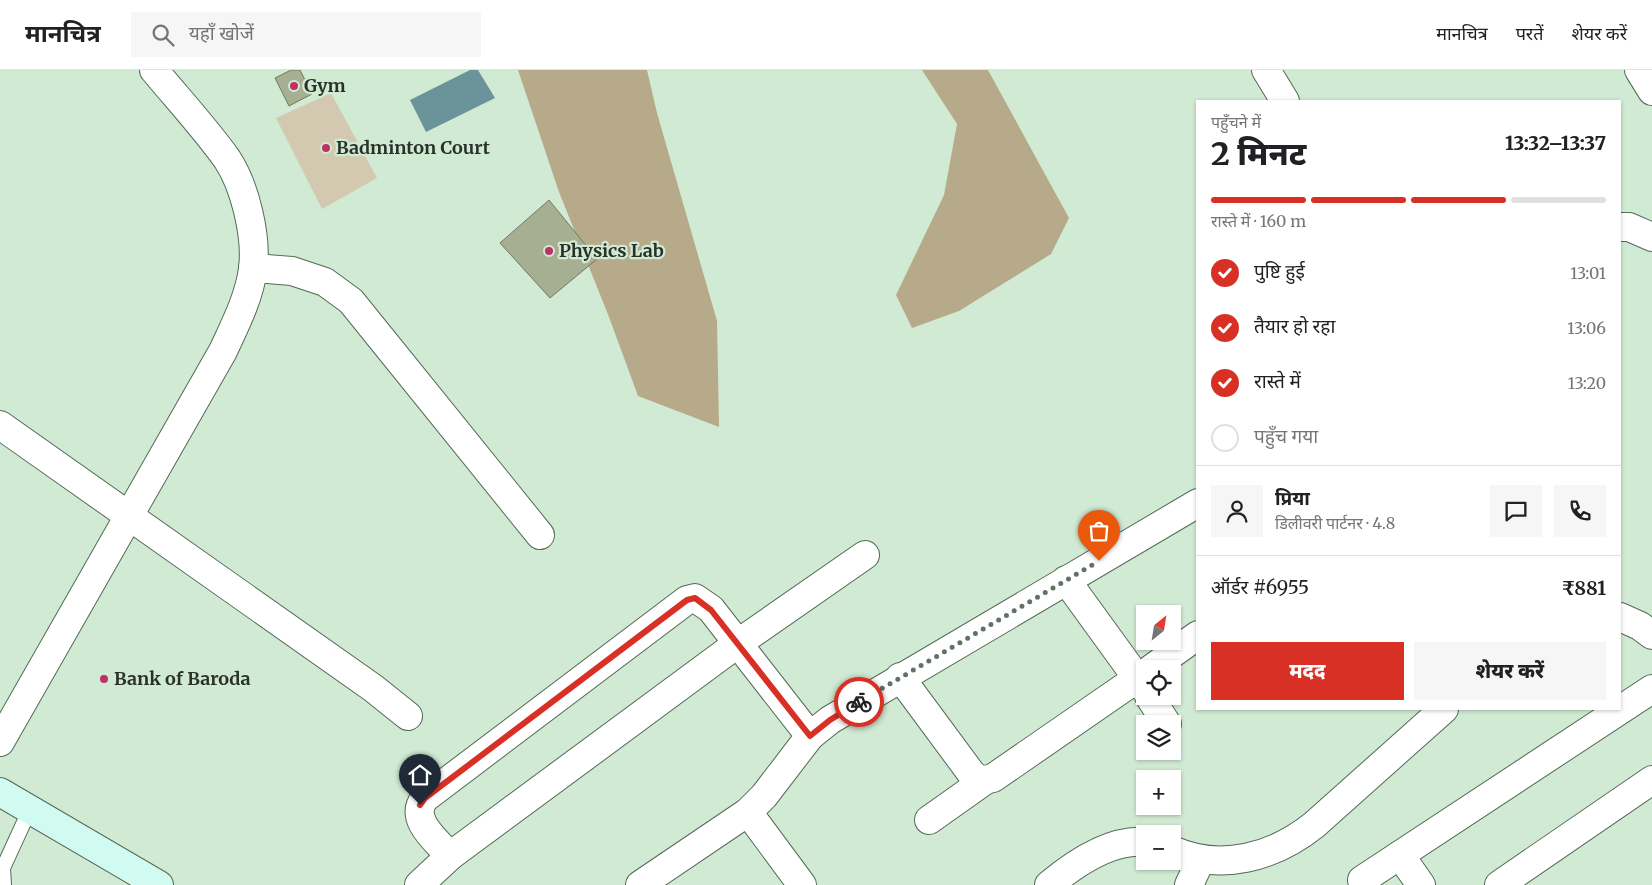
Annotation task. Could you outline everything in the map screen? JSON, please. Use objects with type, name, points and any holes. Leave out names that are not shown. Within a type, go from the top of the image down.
[{"type":"street","points":[[0,742],[223,351],[245,303],[253,268],[252,232],[243,192],[228,160],[154,70]]},
{"type":"street","points":[[1266,70],[1284,100]]},
{"type":"street","points":[[1640,70],[1652,91]]},
{"type":"street","points":[[1621,227],[1629,227],[1652,237]]},
{"type":"street","points":[[253,268],[292,271],[325,282],[351,301],[540,535]]},
{"type":"street","points":[[0,425],[374,688],[408,716]]},
{"type":"street","points":[[640,885],[748,812],[764,796],[810,736],[830,720],[1196,504]]},
{"type":"street","points":[[419,885],[450,856],[737,644],[865,555]]},
{"type":"street","points":[[1066,580],[1136,668]]},
{"type":"street","points":[[450,856],[421,822],[418,814],[420,805],[425,798],[687,600],[695,598],[704,602],[810,736]]},
{"type":"street","points":[[1621,617],[1640,626],[1652,635]]},
{"type":"street","points":[[1170,660],[1196,637]]},
{"type":"street","points":[[900,677],[971,772],[977,779],[984,781]]},
{"type":"street","points":[[929,820],[984,781],[993,778],[1136,687]]},
{"type":"street","points":[[1621,709],[1652,689]]},
{"type":"street","points":[[1181,853],[1200,859],[1226,860],[1256,856],[1297,839],[1443,710]]},
{"type":"street","points":[[1362,880],[1620,710]]},
{"type":"street","points":[[1499,885],[1652,780]]},
{"type":"street","points":[[0,792],[159,885]]},
{"type":"street","points":[[748,812],[802,885]]},
{"type":"street","points":[[1049,885],[1077,864],[1097,853],[1122,845],[1136,843]]},
{"type":"street","points":[[1400,855],[1421,885]]},
{"type":"street","points":[[1189,885],[1200,859]]},
{"type":"lane","points":[[4,885],[3,868],[30,809]]},
{"type":"shaded area","points":[[518,70],[647,70],[657,113],[717,321],[719,427],[638,396],[559,192]]},
{"type":"shaded area","points":[[922,70],[988,70],[1069,218],[1051,254],[959,311],[912,328],[896,295],[944,195],[957,124]]},
{"type":"shaded area","name":"Badminton Court","points":[[331,93],[377,178],[322,209],[276,118]]},
{"type":"water","points":[[470,70],[478,70],[495,98],[426,132],[410,100]]},
{"type":"building","name":"Gym","points":[[291,70],[300,70],[312,94],[289,106],[275,78]]},
{"type":"building","name":"Physics Lab","points":[[549,200],[597,259],[550,298],[500,243]]},
{"type":"way so far","points":[[859,702],[1099,561]]},
{"type":"place","name":"Gym","points":[[294,86]]},
{"type":"place","name":"Badminton Court","points":[[326,148]]},
{"type":"place","name":"Physics Lab","points":[[549,251]]},
{"type":"place","name":"Bank of Baroda","points":[[104,679]]},
{"type":"route","points":[[420,805],[425,798],[687,600],[695,598],[704,602],[711,610],[810,736],[830,720],[859,702]]}]
